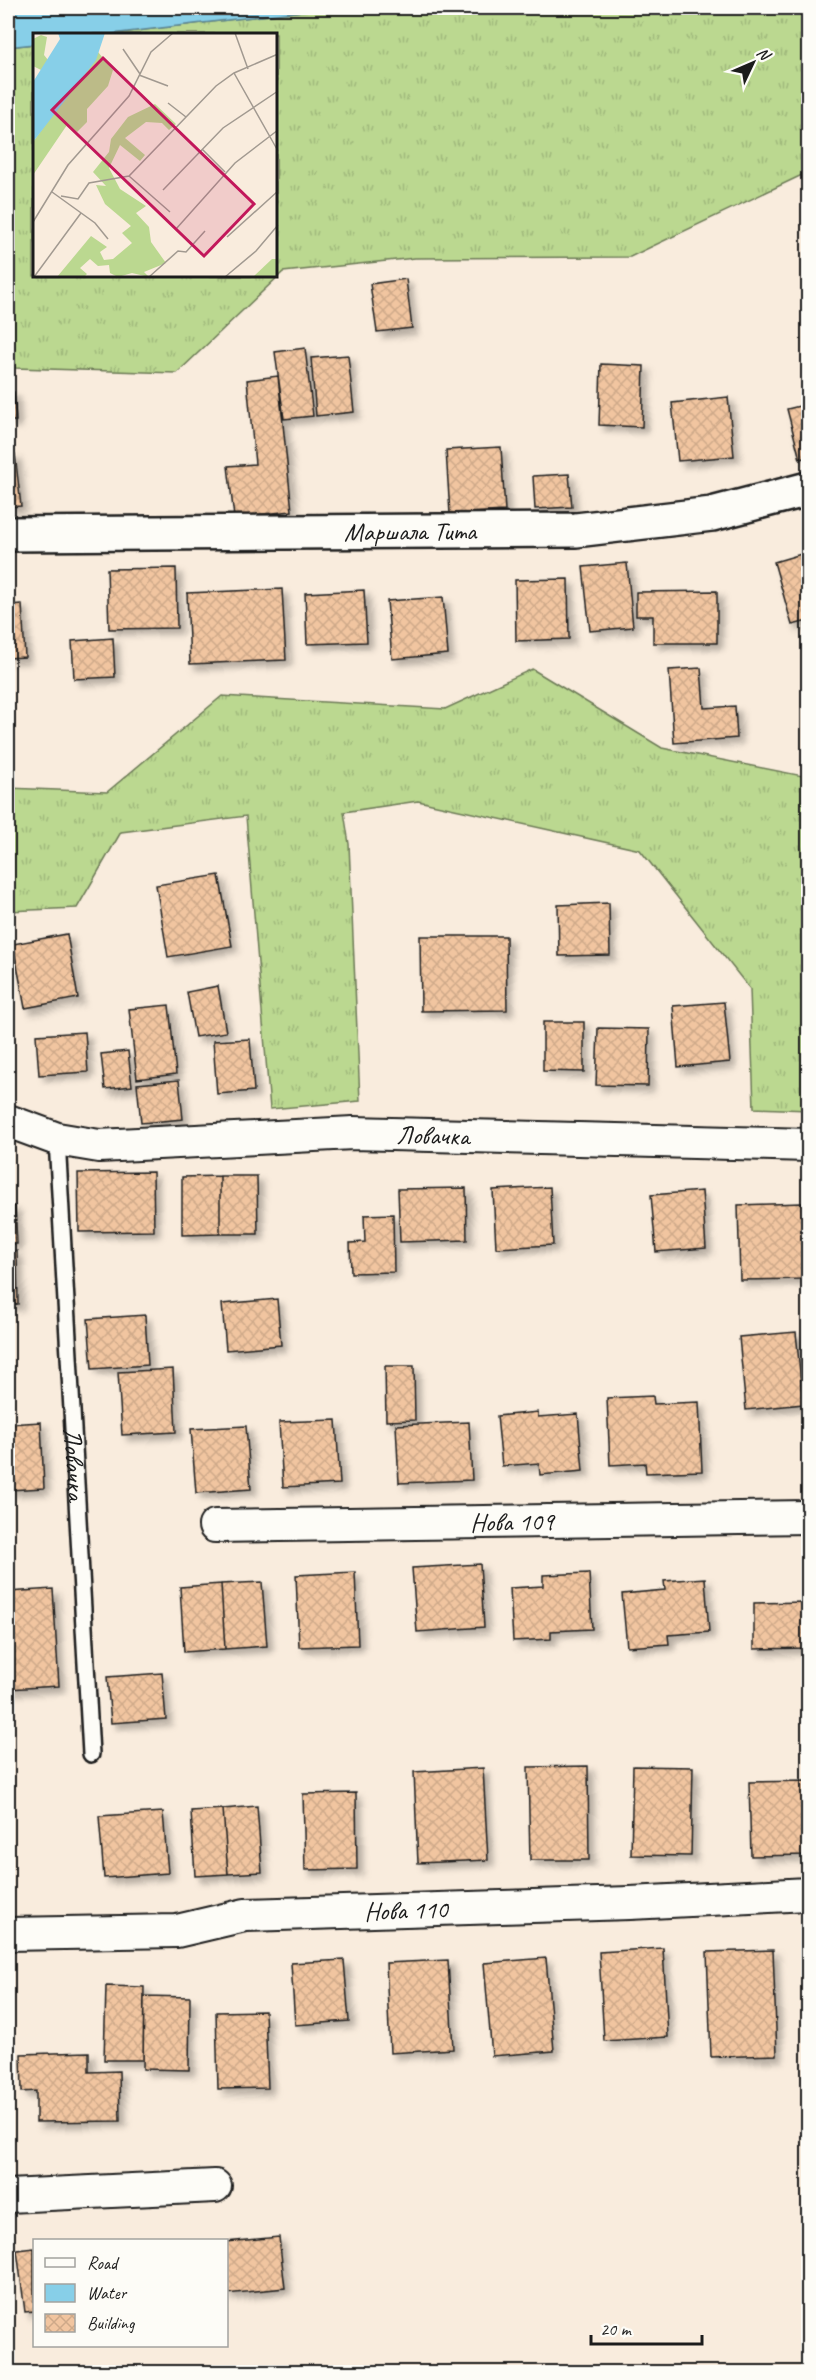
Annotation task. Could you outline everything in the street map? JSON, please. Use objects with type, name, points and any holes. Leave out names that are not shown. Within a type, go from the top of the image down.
[{"type":"street","name":"Маршала Тита","points":[[8,534],[576,530],[712,514],[808,489]]},
{"type":"street","name":"Ловачка","points":[[8,1121],[57,1139],[99,1146],[353,1133],[808,1145]]},
{"type":"street","name":"Нова 109","points":[[215,1526],[808,1517]]},
{"type":"street","name":"Нова 110","points":[[8,1934],[177,1931],[245,1915],[630,1903],[808,1894]]},
{"type":"street","points":[[8,2196],[215,2186]]},
{"type":"lane","name":"Ловачка","points":[[57,1139],[91,1754]]},
{"type":"green space","points":[[327,8],[808,8],[808,123],[802,175],[630,257],[415,258],[283,272],[278,277],[278,33],[119,33]]},
{"type":"green space","points":[[33,44],[33,278],[277,278],[177,373],[15,368],[8,327],[8,47]]},
{"type":"green space","points":[[532,669],[662,748],[808,777],[808,1110],[754,1108],[750,989],[640,850],[418,801],[344,812],[349,844],[360,1101],[270,1109],[246,816],[121,832],[77,908],[8,911],[8,788],[107,792],[222,696],[445,709]]},
{"type":"water","points":[[8,8],[327,8],[119,33],[33,33],[33,44],[8,47]]},
{"type":"building","points":[[406,279],[412,328],[377,332],[370,284]]},
{"type":"building","points":[[305,348],[313,416],[284,419],[275,352]]},
{"type":"building","points":[[348,355],[354,412],[316,416],[311,358]]},
{"type":"building","points":[[601,364],[644,366],[642,427],[599,425]]},
{"type":"building","points":[[278,376],[292,511],[234,517],[228,466],[255,464],[247,380]]},
{"type":"building","points":[[8,392],[14,392],[16,421],[8,421]]},
{"type":"building","points":[[728,397],[734,456],[678,461],[672,403]]},
{"type":"building","points":[[808,404],[808,457],[800,459],[787,409]]},
{"type":"building","points":[[501,447],[505,511],[450,514],[446,450]]},
{"type":"building","points":[[15,454],[21,506],[8,507],[8,455]]},
{"type":"building","points":[[569,474],[572,507],[535,509],[533,476]]},
{"type":"building","points":[[808,552],[808,621],[792,625],[774,562]]},
{"type":"building","points":[[627,563],[633,627],[590,631],[583,567]]},
{"type":"building","points":[[176,568],[177,628],[109,629],[107,569]]},
{"type":"building","points":[[568,579],[569,639],[516,641],[515,580]]},
{"type":"building","points":[[282,589],[286,660],[190,664],[187,593]]},
{"type":"building","points":[[364,590],[367,642],[307,644],[305,593]]},
{"type":"building","points":[[717,591],[717,643],[653,643],[653,616],[636,616],[636,592]]},
{"type":"building","points":[[443,597],[448,654],[392,659],[387,601]]},
{"type":"building","points":[[22,604],[25,657],[8,658],[8,605]]},
{"type":"building","points":[[113,638],[115,677],[74,679],[72,641]]},
{"type":"building","points":[[701,668],[704,708],[735,706],[737,738],[674,743],[669,670]]},
{"type":"building","points":[[219,875],[232,946],[168,957],[156,885]]},
{"type":"building","points":[[609,903],[610,955],[559,956],[558,905]]},
{"type":"building","points":[[67,934],[78,998],[25,1008],[13,944]]},
{"type":"building","points":[[420,936],[506,936],[507,1010],[421,1011]]},
{"type":"building","points":[[218,986],[226,1032],[195,1037],[187,992]]},
{"type":"building","points":[[724,1002],[730,1062],[678,1067],[673,1006]]},
{"type":"building","points":[[169,1005],[176,1074],[137,1079],[129,1009]]},
{"type":"building","points":[[543,1022],[584,1022],[584,1072],[543,1071]]},
{"type":"building","points":[[598,1028],[649,1029],[648,1086],[596,1085]]},
{"type":"building","points":[[85,1032],[88,1072],[39,1075],[36,1035]]},
{"type":"building","points":[[250,1039],[254,1091],[217,1094],[213,1041]]},
{"type":"building","points":[[128,1051],[132,1086],[105,1089],[101,1054]]},
{"type":"building","points":[[179,1080],[183,1119],[141,1123],[137,1084]]},
{"type":"building","points":[[153,1172],[154,1231],[79,1232],[78,1173]]},
{"type":"building","points":[[220,1176],[257,1176],[258,1234],[220,1234]]},
{"type":"building","points":[[220,1176],[220,1234],[182,1235],[182,1177]]},
{"type":"building","points":[[550,1187],[553,1245],[496,1248],[493,1190]]},
{"type":"building","points":[[466,1188],[467,1240],[400,1242],[398,1189]]},
{"type":"building","points":[[702,1191],[706,1248],[656,1252],[651,1195]]},
{"type":"building","points":[[802,1203],[804,1279],[740,1280],[738,1205]]},
{"type":"building","points":[[8,1206],[15,1206],[17,1244],[8,1244]]},
{"type":"building","points":[[393,1214],[394,1272],[351,1273],[350,1243],[365,1242],[364,1215]]},
{"type":"building","points":[[17,1251],[18,1304],[8,1305],[8,1252]]},
{"type":"building","points":[[277,1299],[281,1345],[226,1350],[222,1304]]},
{"type":"building","points":[[145,1315],[148,1365],[92,1369],[88,1319]]},
{"type":"building","points":[[796,1332],[803,1404],[746,1410],[739,1337]]},
{"type":"building","points":[[385,1366],[414,1366],[415,1420],[386,1421]]},
{"type":"building","points":[[173,1369],[176,1432],[122,1435],[118,1372]]},
{"type":"building","points":[[653,1396],[654,1404],[699,1402],[702,1471],[646,1473],[645,1463],[610,1465],[607,1398]]},
{"type":"building","points":[[538,1412],[538,1417],[578,1414],[583,1471],[540,1475],[539,1463],[502,1466],[497,1416]]},
{"type":"building","points":[[336,1420],[340,1484],[283,1487],[279,1422]]},
{"type":"building","points":[[41,1422],[44,1488],[8,1490],[8,1424]]},
{"type":"building","points":[[469,1422],[472,1480],[399,1483],[396,1425]]},
{"type":"building","points":[[246,1426],[251,1489],[196,1493],[191,1429]]},
{"type":"building","points":[[480,1564],[484,1627],[417,1632],[412,1568]]},
{"type":"building","points":[[355,1572],[358,1645],[299,1647],[296,1575]]},
{"type":"building","points":[[589,1573],[592,1629],[551,1631],[551,1639],[513,1641],[510,1588],[543,1586],[543,1575]]},
{"type":"building","points":[[705,1578],[709,1632],[668,1635],[669,1644],[627,1647],[622,1594],[665,1590],[664,1581]]},
{"type":"building","points":[[262,1582],[267,1646],[225,1649],[221,1584]]},
{"type":"building","points":[[221,1584],[225,1649],[184,1652],[180,1587]]},
{"type":"building","points":[[53,1589],[59,1686],[8,1689],[8,1592]]},
{"type":"building","points":[[808,1602],[808,1648],[754,1649],[754,1603]]},
{"type":"building","points":[[162,1673],[166,1719],[111,1723],[107,1677]]},
{"type":"building","points":[[588,1766],[589,1860],[530,1860],[528,1767]]},
{"type":"building","points":[[633,1766],[693,1767],[691,1856],[631,1855]]},
{"type":"building","points":[[483,1768],[488,1860],[418,1863],[414,1772]]},
{"type":"building","points":[[806,1781],[808,1855],[751,1856],[749,1782]]},
{"type":"building","points":[[356,1793],[357,1869],[305,1870],[303,1794]]},
{"type":"building","points":[[257,1806],[262,1872],[228,1874],[223,1809]]},
{"type":"building","points":[[223,1809],[228,1874],[195,1876],[191,1811]]},
{"type":"building","points":[[163,1812],[168,1873],[104,1878],[99,1816]]},
{"type":"building","points":[[663,1948],[668,2037],[604,2041],[599,1952]]},
{"type":"building","points":[[773,1950],[777,2055],[711,2057],[707,1952]]},
{"type":"building","points":[[546,1958],[554,2051],[492,2056],[484,1963]]},
{"type":"building","points":[[344,1960],[349,2021],[295,2025],[291,1963]]},
{"type":"building","points":[[448,1960],[453,2049],[390,2053],[386,1963]]},
{"type":"building","points":[[106,1986],[144,1987],[143,2060],[104,2060]]},
{"type":"building","points":[[144,1996],[190,1997],[189,2070],[143,2069]]},
{"type":"building","points":[[265,2011],[268,2088],[218,2089],[216,2012]]},
{"type":"building","points":[[89,2052],[89,2072],[119,2071],[120,2121],[36,2122],[36,2091],[22,2092],[21,2054]]},
{"type":"building","points":[[279,2237],[285,2288],[228,2294],[228,2242]]},
{"type":"building","points":[[33,2248],[33,2311],[25,2312],[17,2250]]},
{"type":"building","points":[[316,2371],[316,2372],[238,2372]]}]
